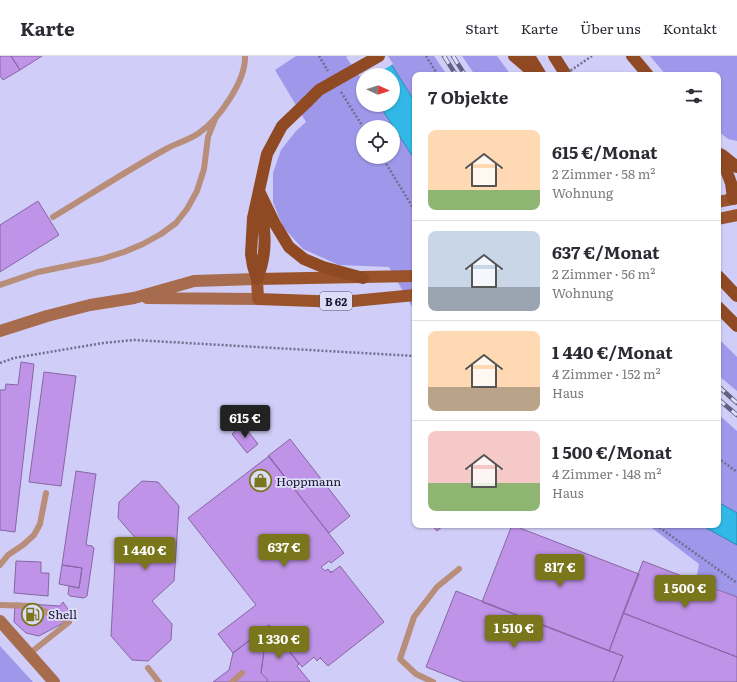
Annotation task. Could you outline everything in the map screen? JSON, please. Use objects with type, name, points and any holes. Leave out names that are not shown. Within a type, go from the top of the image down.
[{"type":"highway","points":[[257,279],[262,266],[265,250],[265,231],[259,191],[266,154],[282,126],[319,90],[379,56]]},
{"type":"highway","points":[[514,56],[533,72]]},
{"type":"highway","points":[[529,56],[539,72]]},
{"type":"highway","points":[[554,56],[563,72]]},
{"type":"highway","points":[[632,56],[645,72]]},
{"type":"highway","points":[[721,154],[737,166]]},
{"type":"highway","points":[[721,158],[731,183],[736,202]]},
{"type":"highway","name":"B 62","points":[[259,191],[288,247],[304,259],[323,267],[363,278]]},
{"type":"highway","points":[[721,279],[737,296]]},
{"type":"highway","points":[[721,310],[737,326]]},
{"type":"main road","points":[[721,202],[736,202]]},
{"type":"main road","points":[[721,219],[737,216]]},
{"type":"main road","name":"B 62","points":[[257,279],[410,277]]},
{"type":"main road","points":[[0,331],[54,314],[90,305],[134,298],[194,281],[257,279],[258,299],[134,298]]},
{"type":"main road","name":"B 62","points":[[258,299],[343,302],[412,295]]},
{"type":"main road","points":[[0,621],[54,682]]},
{"type":"lane","points":[[53,217],[166,149],[199,133],[216,117],[231,97],[242,74],[245,56]]},
{"type":"lane","points":[[0,285],[38,272],[102,259],[143,244],[161,234],[176,222],[187,209],[197,191],[204,169],[208,137],[216,117]]},
{"type":"lane","points":[[0,565],[8,555],[23,545],[34,535],[40,524],[46,493]]},
{"type":"lane","points":[[433,682],[416,674],[400,659],[414,617],[436,587],[459,569]]},
{"type":"lane","points":[[0,605],[32,606],[69,622],[29,654]]},
{"type":"lane","points":[[148,668],[159,682]]},
{"type":"lane","points":[[232,682],[242,673]]},
{"type":"path","points":[[426,56],[436,72]]},
{"type":"path","points":[[569,72],[592,56]]},
{"type":"path","points":[[386,164],[412,206]]},
{"type":"path","points":[[0,363],[14,358],[103,343],[134,340],[412,356]]},
{"type":"path","points":[[721,460],[737,472]]},
{"type":"path","points":[[660,528],[737,584]]},
{"type":"shaded area","points":[[296,56],[348,56],[356,68],[356,112],[384,112],[389,120],[356,120],[356,164],[400,164],[400,137],[412,155],[412,307],[389,267],[339,265],[303,249],[283,227],[273,202],[273,173],[281,150],[296,131],[306,122],[275,70]]},
{"type":"shaded area","points":[[386,56],[434,56],[445,72],[412,72],[412,97],[400,78],[400,68],[394,68]]},
{"type":"shaded area","points":[[462,56],[497,56],[509,72],[473,72]]},
{"type":"shaded area","points":[[650,56],[737,56],[737,141],[728,139],[721,133],[721,72],[663,72]]},
{"type":"shaded area","points":[[721,341],[737,357],[737,391],[721,378]]},
{"type":"shaded area","points":[[721,417],[737,431],[737,513],[721,504]]},
{"type":"shaded area","points":[[652,528],[706,528],[737,545],[737,597],[696,580],[699,564]]},
{"type":"shaded area","points":[[0,646],[33,682],[0,682]]},
{"type":"water","points":[[348,56],[386,56],[394,68],[357,68]]},
{"type":"water","points":[[400,78],[412,97],[412,155],[400,137],[400,120],[389,120],[384,112],[400,112]]},
{"type":"water","points":[[721,504],[737,513],[737,545],[706,528],[721,528]]},
{"type":"pier","points":[[388,56],[393,64],[386,68],[356,68],[356,71],[346,57]]},
{"type":"building","points":[[0,56],[11,56],[20,70],[3,80],[0,76]]},
{"type":"building","points":[[11,56],[42,56],[20,70]]},
{"type":"building","points":[[38,201],[59,235],[0,272],[0,225]]},
{"type":"building","points":[[21,362],[34,364],[15,532],[0,530],[0,390],[5,390],[6,384],[18,385]]},
{"type":"building","points":[[44,372],[76,376],[61,486],[29,482]]},
{"type":"building","points":[[243,425],[258,444],[247,453],[232,434]]},
{"type":"building","points":[[290,439],[350,516],[329,533],[268,456]]},
{"type":"building","points":[[269,456],[344,553],[331,563],[329,561],[321,567],[325,571],[328,569],[331,573],[331,571],[332,572],[340,566],[384,622],[328,666],[320,658],[317,661],[314,657],[302,667],[269,625],[233,653],[218,634],[256,605],[188,518]]},
{"type":"building","points":[[76,471],[96,474],[86,545],[94,548],[87,596],[84,598],[70,596],[68,594],[69,586],[79,588],[82,568],[62,565]]},
{"type":"building","points":[[142,481],[158,482],[179,506],[174,581],[152,601],[172,624],[171,640],[148,661],[132,660],[111,636],[115,561],[138,541],[118,518],[119,502]]},
{"type":"building","points":[[511,528],[520,528],[639,574],[609,651],[482,602]]},
{"type":"building","points":[[16,561],[41,562],[41,573],[49,573],[48,596],[14,593]]},
{"type":"building","points":[[643,561],[687,578],[682,591],[695,596],[700,583],[737,597],[737,657],[623,613]]},
{"type":"building","points":[[62,565],[82,568],[79,588],[59,584]]},
{"type":"building","points":[[456,591],[623,656],[613,682],[464,682],[426,667]]},
{"type":"building","points":[[63,602],[70,612],[66,616],[69,620],[39,636],[26,633],[14,622],[15,603],[60,606]]},
{"type":"building","points":[[623,613],[737,657],[737,682],[613,682],[623,656],[609,651]]},
{"type":"building","points":[[269,625],[299,664],[297,666],[310,682],[266,682],[268,680],[261,673],[265,643],[258,634]]},
{"type":"building","points":[[258,634],[265,643],[261,673],[268,680],[266,682],[213,682],[229,670],[233,653]]},
{"type":"railway","points":[[444,56],[454,72]]},
{"type":"railway","points":[[453,56],[463,72]]},
{"type":"railway","points":[[721,389],[737,403]]},
{"type":"railway","points":[[721,402],[737,415]]},
{"type":"place","name":"Hoppmann","points":[[260,481]]},
{"type":"place","name":"Shell","points":[[32,614]]}]
